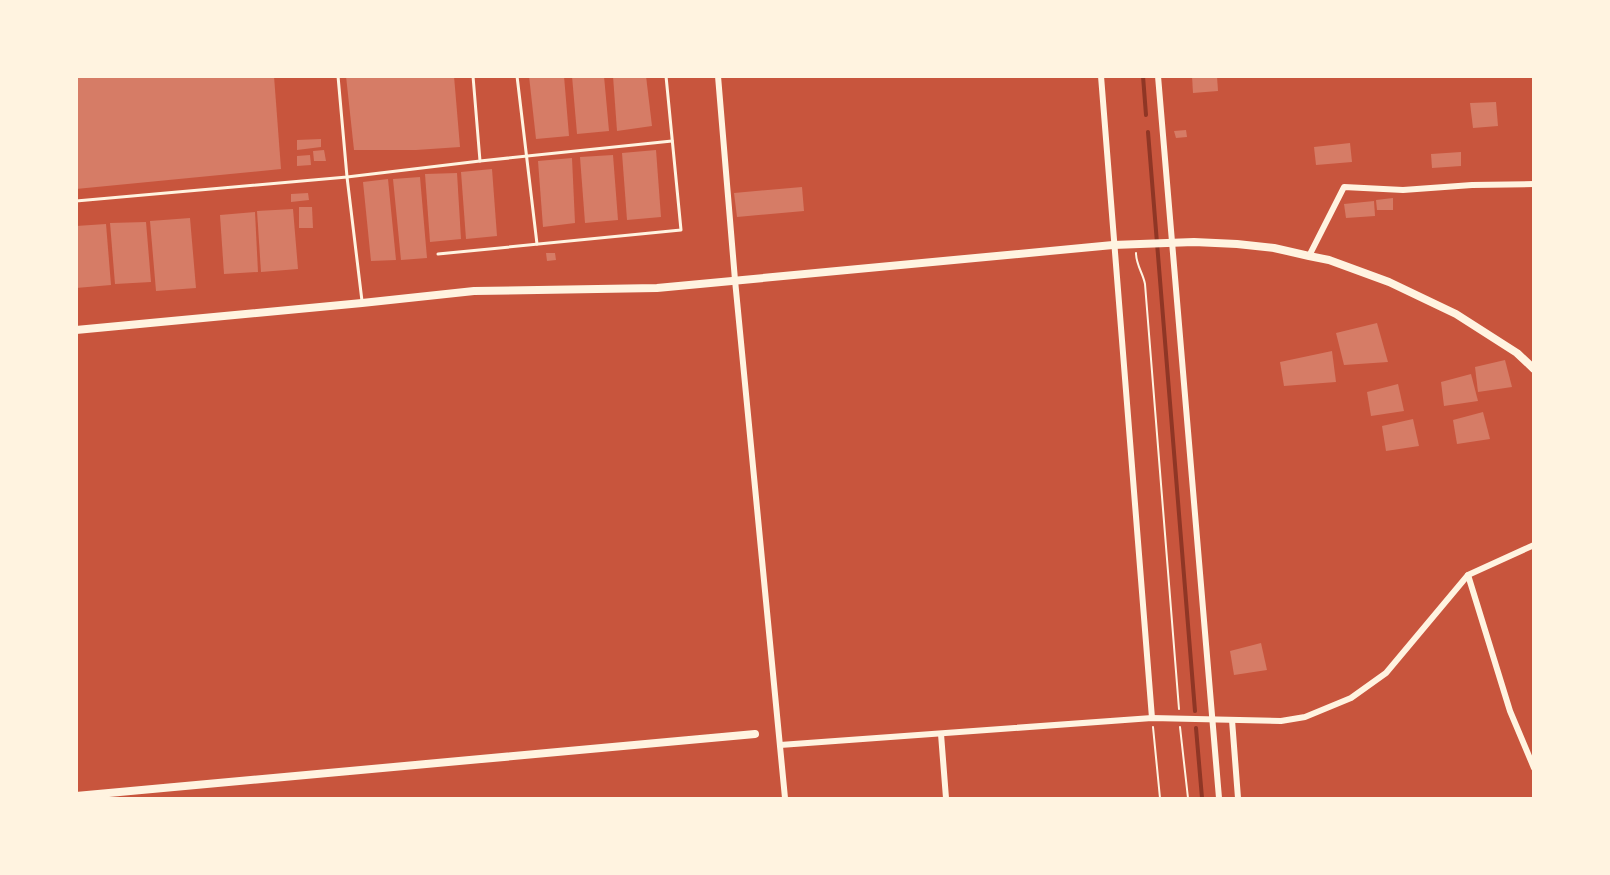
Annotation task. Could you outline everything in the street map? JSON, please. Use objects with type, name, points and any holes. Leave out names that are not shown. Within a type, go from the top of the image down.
[{"type":"street","points":[[718,76],[735,280],[785,798]]},
{"type":"street","points":[[1101,76],[1152,718]]},
{"type":"street","points":[[1158,76],[1168,243],[1218,798]]},
{"type":"street","points":[[1309,256],[1344,187],[1403,190],[1472,185],[1533,184]]},
{"type":"street","points":[[76,330],[474,291],[657,288],[1137,244],[1237,244],[1274,248],[1329,260],[1389,282],[1456,314],[1516,353],[1533,369]]},
{"type":"street","points":[[780,745],[1152,718],[1281,721],[1305,717],[1351,698],[1386,673],[1468,575],[1533,545]]},
{"type":"street","points":[[1468,575],[1510,711],[1533,768]]},
{"type":"street","points":[[1232,720],[1238,798]]},
{"type":"street","points":[[76,796],[755,734]]},
{"type":"street","points":[[941,734],[946,798]]},
{"type":"lane","points":[[338,76],[362,303]]},
{"type":"lane","points":[[473,76],[480,161]]},
{"type":"lane","points":[[517,76],[537,244]]},
{"type":"lane","points":[[438,254],[681,230],[666,76]]},
{"type":"lane","points":[[76,201],[347,177],[672,141]]},
{"type":"path","points":[[1137,244],[1136,262],[1143,273],[1145,284],[1179,719],[1188,798]]},
{"type":"path","points":[[1152,718],[1160,798]]},
{"type":"building","points":[[76,76],[274,76],[281,169],[76,189]]},
{"type":"building","points":[[346,76],[454,76],[460,147],[354,150]]},
{"type":"building","points":[[529,76],[564,76],[569,136],[536,139]]},
{"type":"building","points":[[572,76],[604,76],[609,131],[577,134]]},
{"type":"building","points":[[613,76],[646,76],[652,126],[617,131]]},
{"type":"building","points":[[1192,76],[1217,76],[1218,91],[1193,93]]},
{"type":"building","points":[[1496,102],[1498,126],[1473,128],[1470,103]]},
{"type":"building","points":[[1186,130],[1187,137],[1176,138],[1174,131]]},
{"type":"building","points":[[321,139],[321,147],[297,150],[297,140]]},
{"type":"building","points":[[1350,143],[1352,162],[1316,165],[1314,147]]},
{"type":"building","points":[[324,150],[326,161],[314,161],[313,151]]},
{"type":"building","points":[[656,150],[661,217],[627,220],[622,153]]},
{"type":"building","points":[[1461,152],[1461,166],[1432,168],[1431,154]]},
{"type":"building","points":[[310,155],[311,165],[297,166],[297,156]]},
{"type":"building","points":[[613,155],[618,220],[585,223],[580,157]]},
{"type":"building","points":[[572,158],[575,223],[543,227],[538,161]]},
{"type":"building","points":[[492,169],[497,236],[466,239],[461,172]]},
{"type":"building","points":[[457,173],[461,239],[430,242],[425,174]]},
{"type":"building","points":[[420,177],[427,258],[401,260],[393,179]]},
{"type":"building","points":[[388,179],[396,260],[371,261],[363,182]]},
{"type":"building","points":[[802,187],[804,211],[737,217],[734,193]]},
{"type":"building","points":[[308,193],[309,200],[291,202],[291,194]]},
{"type":"building","points":[[1393,198],[1393,210],[1377,210],[1376,200]]},
{"type":"building","points":[[1374,201],[1375,216],[1346,218],[1344,204]]},
{"type":"building","points":[[299,207],[312,207],[313,228],[299,228]]},
{"type":"building","points":[[293,209],[298,269],[261,272],[257,211]]},
{"type":"building","points":[[255,212],[258,272],[224,274],[220,215]]},
{"type":"building","points":[[190,218],[196,288],[156,291],[150,221]]},
{"type":"building","points":[[146,222],[151,282],[115,284],[110,223]]},
{"type":"building","points":[[106,224],[111,285],[76,288],[76,226]]},
{"type":"building","points":[[546,253],[555,253],[556,260],[547,261]]},
{"type":"building","points":[[1377,323],[1388,362],[1344,365],[1336,333]]},
{"type":"building","points":[[1332,351],[1336,382],[1284,386],[1280,362]]},
{"type":"building","points":[[1505,360],[1512,387],[1478,392],[1475,367]]},
{"type":"building","points":[[1471,374],[1478,401],[1444,406],[1441,382]]},
{"type":"building","points":[[1398,384],[1404,411],[1371,416],[1367,392]]},
{"type":"building","points":[[1483,412],[1490,439],[1457,444],[1453,420]]},
{"type":"building","points":[[1413,419],[1419,446],[1386,451],[1382,426]]},
{"type":"building","points":[[1261,643],[1267,670],[1234,675],[1230,651]]},
{"type":"waterway","points":[[1143,76],[1146,115]]},
{"type":"waterway","points":[[1148,132],[1195,711]]},
{"type":"waterway","points":[[1196,728],[1202,798]]}]
